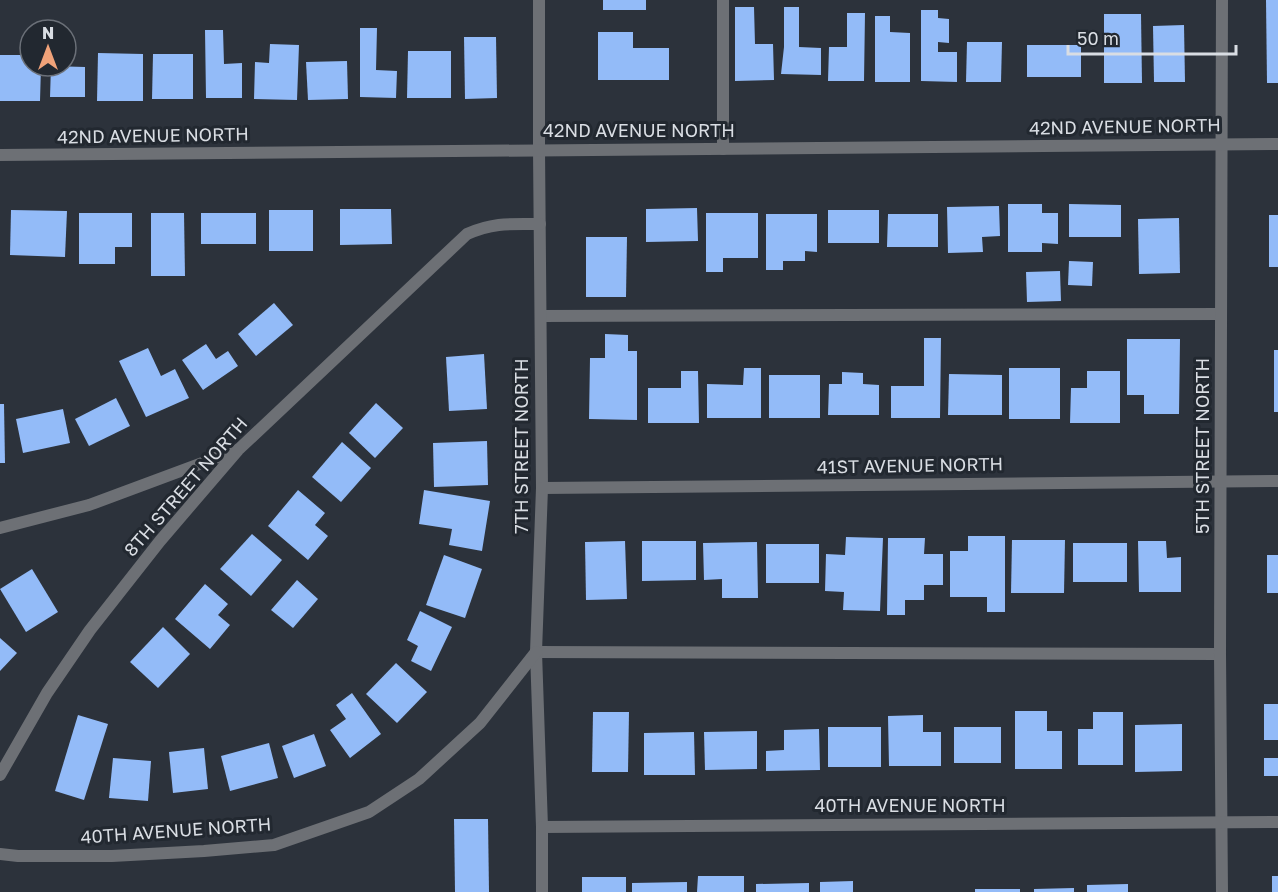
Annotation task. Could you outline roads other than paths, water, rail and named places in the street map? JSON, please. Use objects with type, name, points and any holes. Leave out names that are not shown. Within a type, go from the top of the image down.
[{"type":"street","name":"7TH STREET NORTH","points":[[539,0],[542,488],[536,652],[542,892]]},
{"type":"street","points":[[723,0],[723,148]]},
{"type":"street","name":"5TH STREET NORTH","points":[[1222,0],[1220,481],[1222,892]]},
{"type":"street","name":"42ND AVENUE NORTH","points":[[0,155],[1278,144]]},
{"type":"street","name":"8TH STREET NORTH","points":[[0,775],[47,693],[90,630],[160,541],[238,450],[467,234],[498,224],[540,224]]},
{"type":"street","points":[[541,316],[1221,314]]},
{"type":"street","points":[[0,528],[89,505],[238,450]]},
{"type":"street","name":"41ST AVENUE NORTH","points":[[542,488],[1278,481]]},
{"type":"street","points":[[536,652],[1220,654]]},
{"type":"street","name":"40TH AVENUE NORTH","points":[[0,854],[112,856],[204,851],[274,844],[369,812],[419,779],[480,723],[536,652]]},
{"type":"street","name":"40TH AVENUE NORTH","points":[[542,827],[1278,822]]}]
